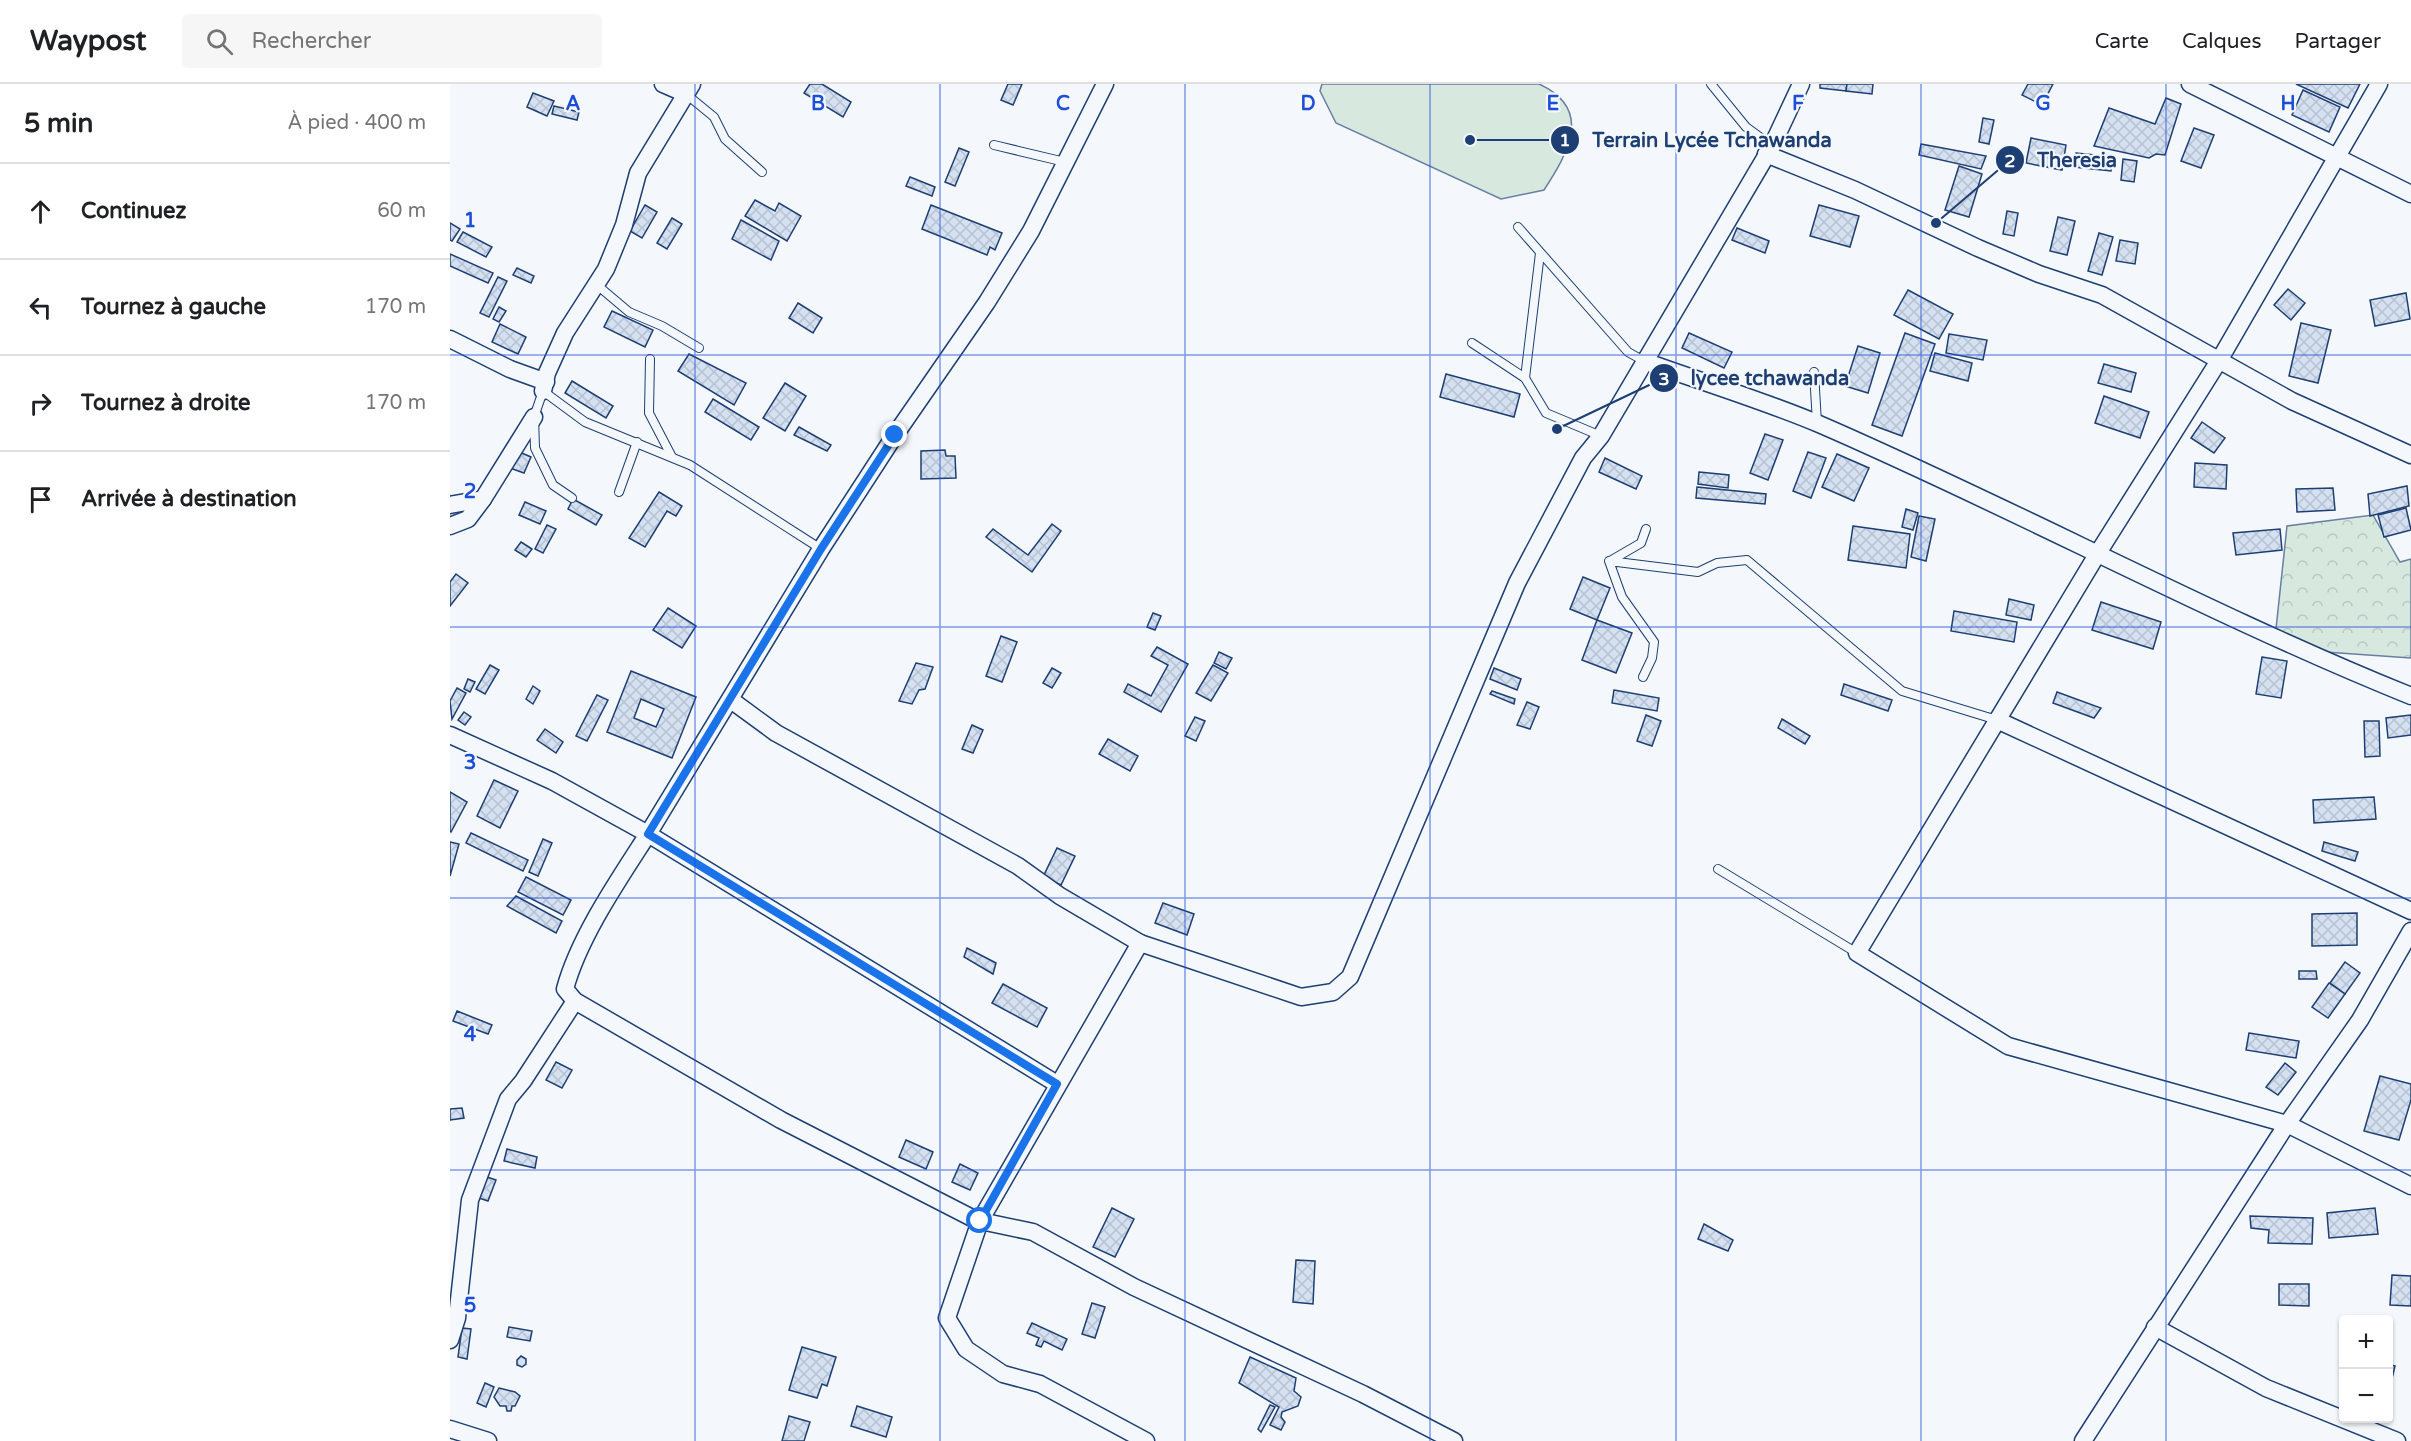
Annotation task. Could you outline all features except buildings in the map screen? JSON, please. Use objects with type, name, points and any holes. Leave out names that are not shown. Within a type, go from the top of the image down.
[{"type":"street","points":[[450,339],[544,387],[565,333],[597,285],[624,225],[638,173],[689,89],[663,84]]},
{"type":"street","points":[[1105,84],[1031,231],[987,302],[895,435],[821,549],[731,700],[612,889],[570,972],[566,989],[574,1001],[781,1120],[980,1221],[1034,1232],[1134,1287],[1363,1394],[1454,1441]]},
{"type":"street","points":[[731,700],[776,733],[1018,866],[1060,896],[1140,943],[1301,997],[1333,992],[1350,977],[1516,583],[1583,458],[1601,436],[1769,150],[1801,84]]},
{"type":"street","points":[[2190,84],[2411,194]]},
{"type":"street","points":[[2379,84],[2220,359],[2098,553],[1857,953],[2007,1046],[2287,1124],[2411,1186]]},
{"type":"street","points":[[1769,150],[1978,248],[2039,274],[2102,295],[2292,401],[2411,455]]},
{"type":"street","points":[[1644,361],[1817,423],[2318,658],[2411,696]]},
{"type":"street","points":[[450,526],[468,519],[534,417]]},
{"type":"street","points":[[450,505],[483,499]]},
{"type":"street","points":[[1997,720],[2411,911]]},
{"type":"street","points":[[450,735],[552,781],[648,834],[1057,1084]]},
{"type":"street","points":[[2083,1441],[2287,1124],[2360,1020],[2411,931]]},
{"type":"street","points":[[1140,943],[980,1221],[947,1318],[966,1348],[1003,1374],[1040,1384],[1146,1441]]},
{"type":"street","points":[[450,1340],[458,1318],[470,1200],[508,1099],[523,1081],[574,1001]]},
{"type":"street","points":[[2155,1327],[2266,1388],[2397,1441]]},
{"type":"street","points":[[450,1429],[488,1441]]},
{"type":"lane","points":[[1711,84],[1746,127],[1769,150]]},
{"type":"lane","points":[[689,89],[714,117],[725,139],[762,172]]},
{"type":"lane","points":[[994,145],[1065,162]]},
{"type":"lane","points":[[1518,227],[1628,352],[1644,361]]},
{"type":"lane","points":[[1525,378],[1540,253]]},
{"type":"lane","points":[[597,285],[629,312],[662,326],[699,348]]},
{"type":"lane","points":[[1472,343],[1525,378],[1546,413],[1601,436]]},
{"type":"lane","points":[[650,359],[649,413],[672,457]]},
{"type":"lane","points":[[1814,372],[1817,423]]},
{"type":"lane","points":[[572,498],[553,485],[535,448],[534,417],[544,387],[585,422],[690,465],[821,549]]},
{"type":"lane","points":[[619,492],[637,442]]},
{"type":"lane","points":[[1609,561],[1641,543],[1646,529]]},
{"type":"lane","points":[[1609,561],[1698,572],[1717,563],[1747,560],[1902,691],[1997,720]]},
{"type":"lane","points":[[1609,561],[1622,597],[1654,642],[1652,658],[1643,677]]},
{"type":"lane","points":[[1718,869],[1857,953]]},
{"type":"green space","points":[[1322,84],[1539,84],[1556,94],[1566,106],[1571,119],[1571,132],[1561,161],[1544,190],[1501,199],[1336,123],[1320,91]]},
{"type":"green space","points":[[2373,515],[2400,562],[2411,559],[2411,658],[2325,652],[2276,629],[2287,526]]},
{"type":"place","name":"Terrain Lycée Tchawanda","points":[[1470,140]]},
{"type":"place","name":"Theresia","points":[[1936,223]]},
{"type":"place","name":"lycee tchawanda","points":[[1557,429]]},
{"type":"route","points":[[895,435],[821,549],[648,834],[1057,1084],[980,1221]]}]
